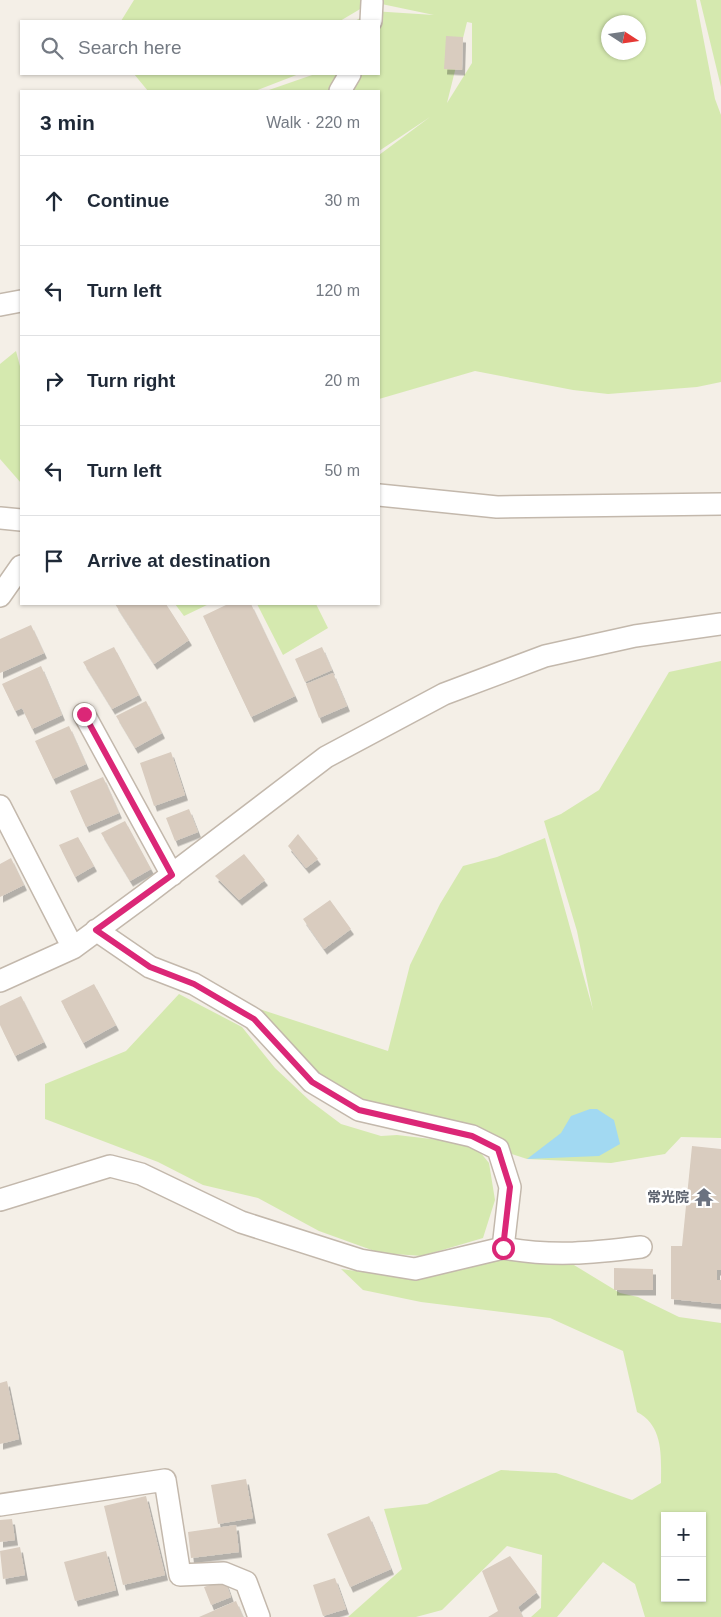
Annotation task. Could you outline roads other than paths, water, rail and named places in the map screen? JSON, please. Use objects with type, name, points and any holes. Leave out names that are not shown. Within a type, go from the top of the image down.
[{"type":"street","points":[[341,90],[349,75]]},
{"type":"street","points":[[0,305],[20,301]]},
{"type":"street","points":[[380,495],[497,507],[721,504]]},
{"type":"street","points":[[0,518],[20,520]]},
{"type":"street","points":[[0,596],[20,567]]},
{"type":"street","points":[[0,981],[72,948],[172,875],[326,757],[444,694],[545,656],[635,636],[721,624]]},
{"type":"street","points":[[84,714],[172,875]]},
{"type":"street","points":[[0,806],[7,837],[72,948]]},
{"type":"street","points":[[96,930],[150,967],[194,984],[254,1019],[312,1082],[359,1110],[472,1136],[498,1149],[510,1187],[503,1248]]},
{"type":"street","points":[[0,1200],[110,1166],[141,1174],[240,1222],[360,1260],[415,1269],[503,1248],[537,1254],[580,1255],[641,1247]]},
{"type":"street","points":[[0,1505],[165,1480],[180,1575],[224,1573],[246,1582],[259,1617]]},
{"type":"water","points":[[590,1109],[597,1109],[614,1120],[620,1144],[599,1156],[527,1159],[561,1133],[571,1116]]},
{"type":"place","name":"常光院","points":[[704,1197]]}]
